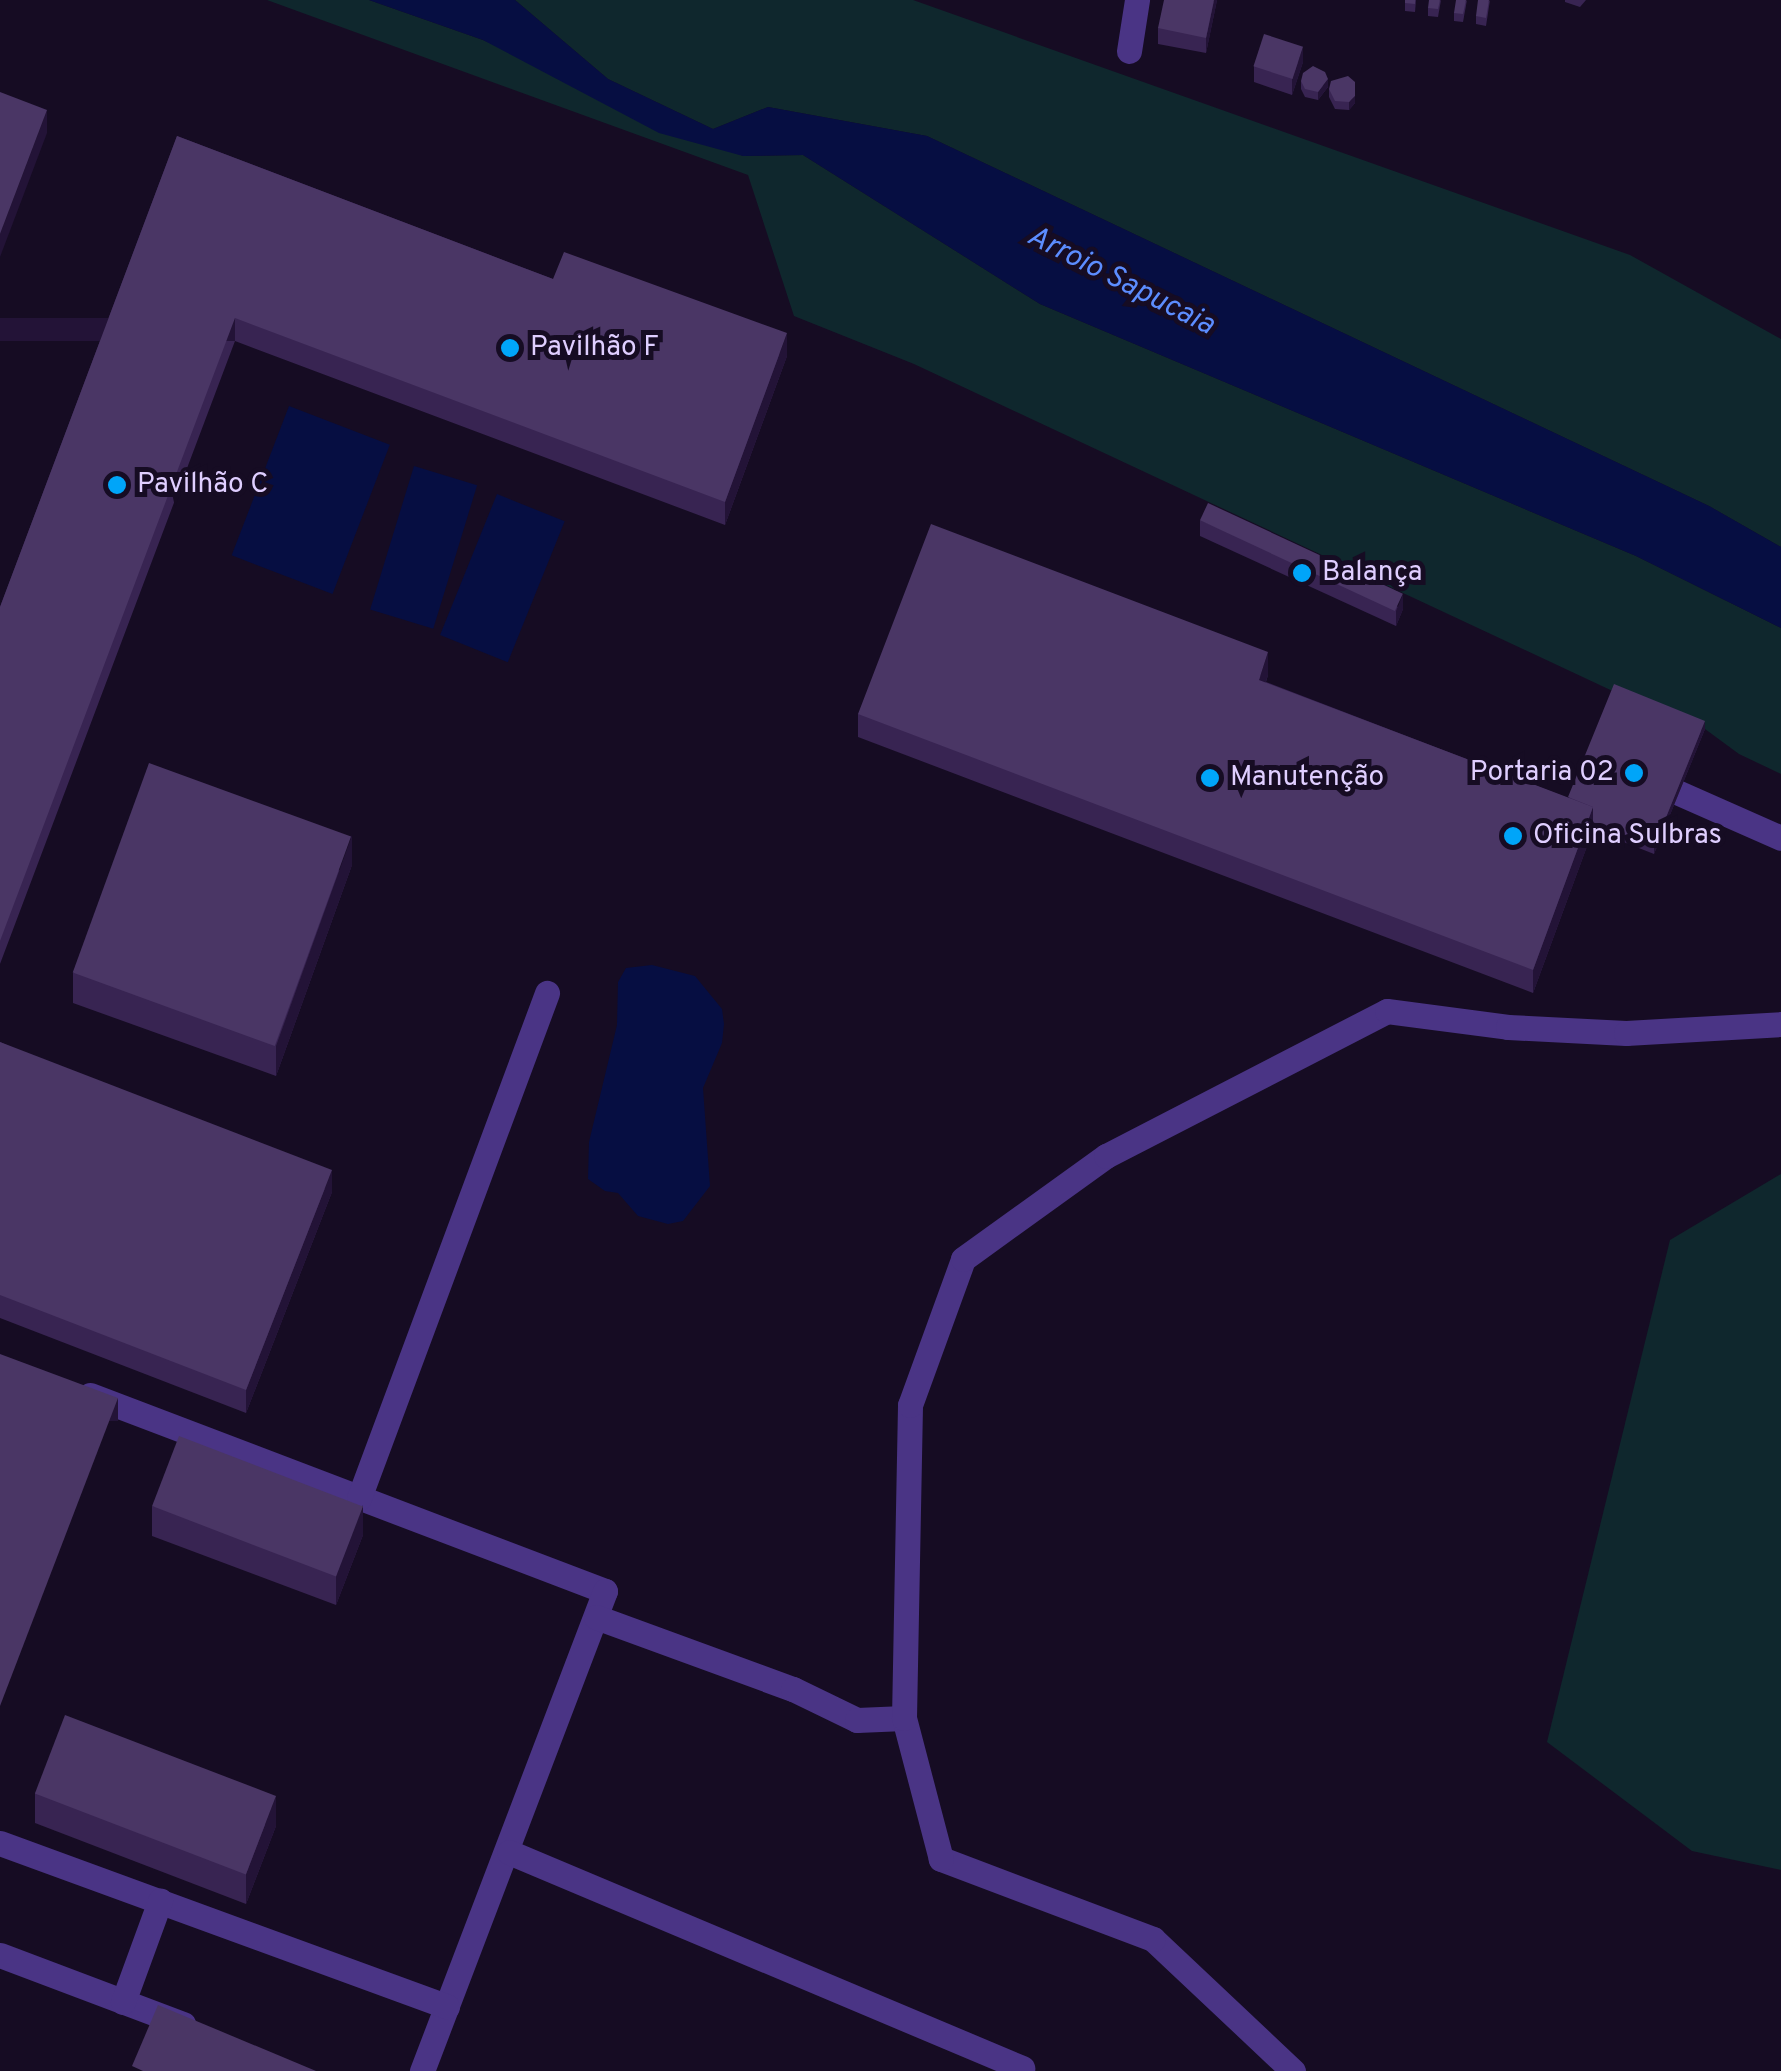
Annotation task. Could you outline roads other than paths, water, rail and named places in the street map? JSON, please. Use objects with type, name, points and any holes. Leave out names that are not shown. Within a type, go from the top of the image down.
[{"type":"street","points":[[1129,51],[1136,0]]},
{"type":"street","points":[[1679,793],[1781,838]]},
{"type":"street","points":[[359,1498],[547,993]]},
{"type":"street","points":[[1293,2071],[1152,1939],[941,1860],[904,1718],[910,1405],[963,1260],[1106,1156],[1387,1011],[1508,1027],[1626,1033],[1781,1024]]},
{"type":"street","points":[[72,1388],[605,1591],[509,1852],[422,2071]]},
{"type":"street","points":[[596,1617],[793,1689],[857,1720],[904,1718]]},
{"type":"street","points":[[0,1842],[447,2006]]},
{"type":"street","points":[[509,1852],[1022,2068]]},
{"type":"street","points":[[123,2002],[160,1901]]},
{"type":"street","points":[[0,1956],[216,2036]]},
{"type":"water","name":"Arroio Sapucaia","points":[[369,0],[515,0],[608,79],[713,129],[768,107],[927,136],[1709,506],[1781,547],[1781,628],[1636,556],[1040,304],[803,155],[743,156],[659,133],[483,40]]},
{"type":"water","points":[[289,406],[390,445],[332,594],[232,555]]},
{"type":"water","points":[[414,466],[477,485],[433,629],[370,609]]},
{"type":"water","points":[[497,494],[565,521],[508,662],[440,635]]},
{"type":"water","points":[[652,965],[695,976],[722,1009],[724,1024],[722,1043],[703,1088],[710,1186],[683,1221],[668,1224],[638,1216],[618,1193],[605,1191],[588,1179],[589,1142],[617,1025],[618,982],[626,968]]},
{"type":"place","name":"Pavilhão F","points":[[510,348]]},
{"type":"place","name":"Pavilhão C","points":[[117,485]]},
{"type":"place","name":"Balança","points":[[1302,573]]},
{"type":"place","name":"Portaria 02","points":[[1634,773]]},
{"type":"place","name":"Manutenção","points":[[1210,778]]},
{"type":"place","name":"Oficina Sulbras","points":[[1513,836]]}]
